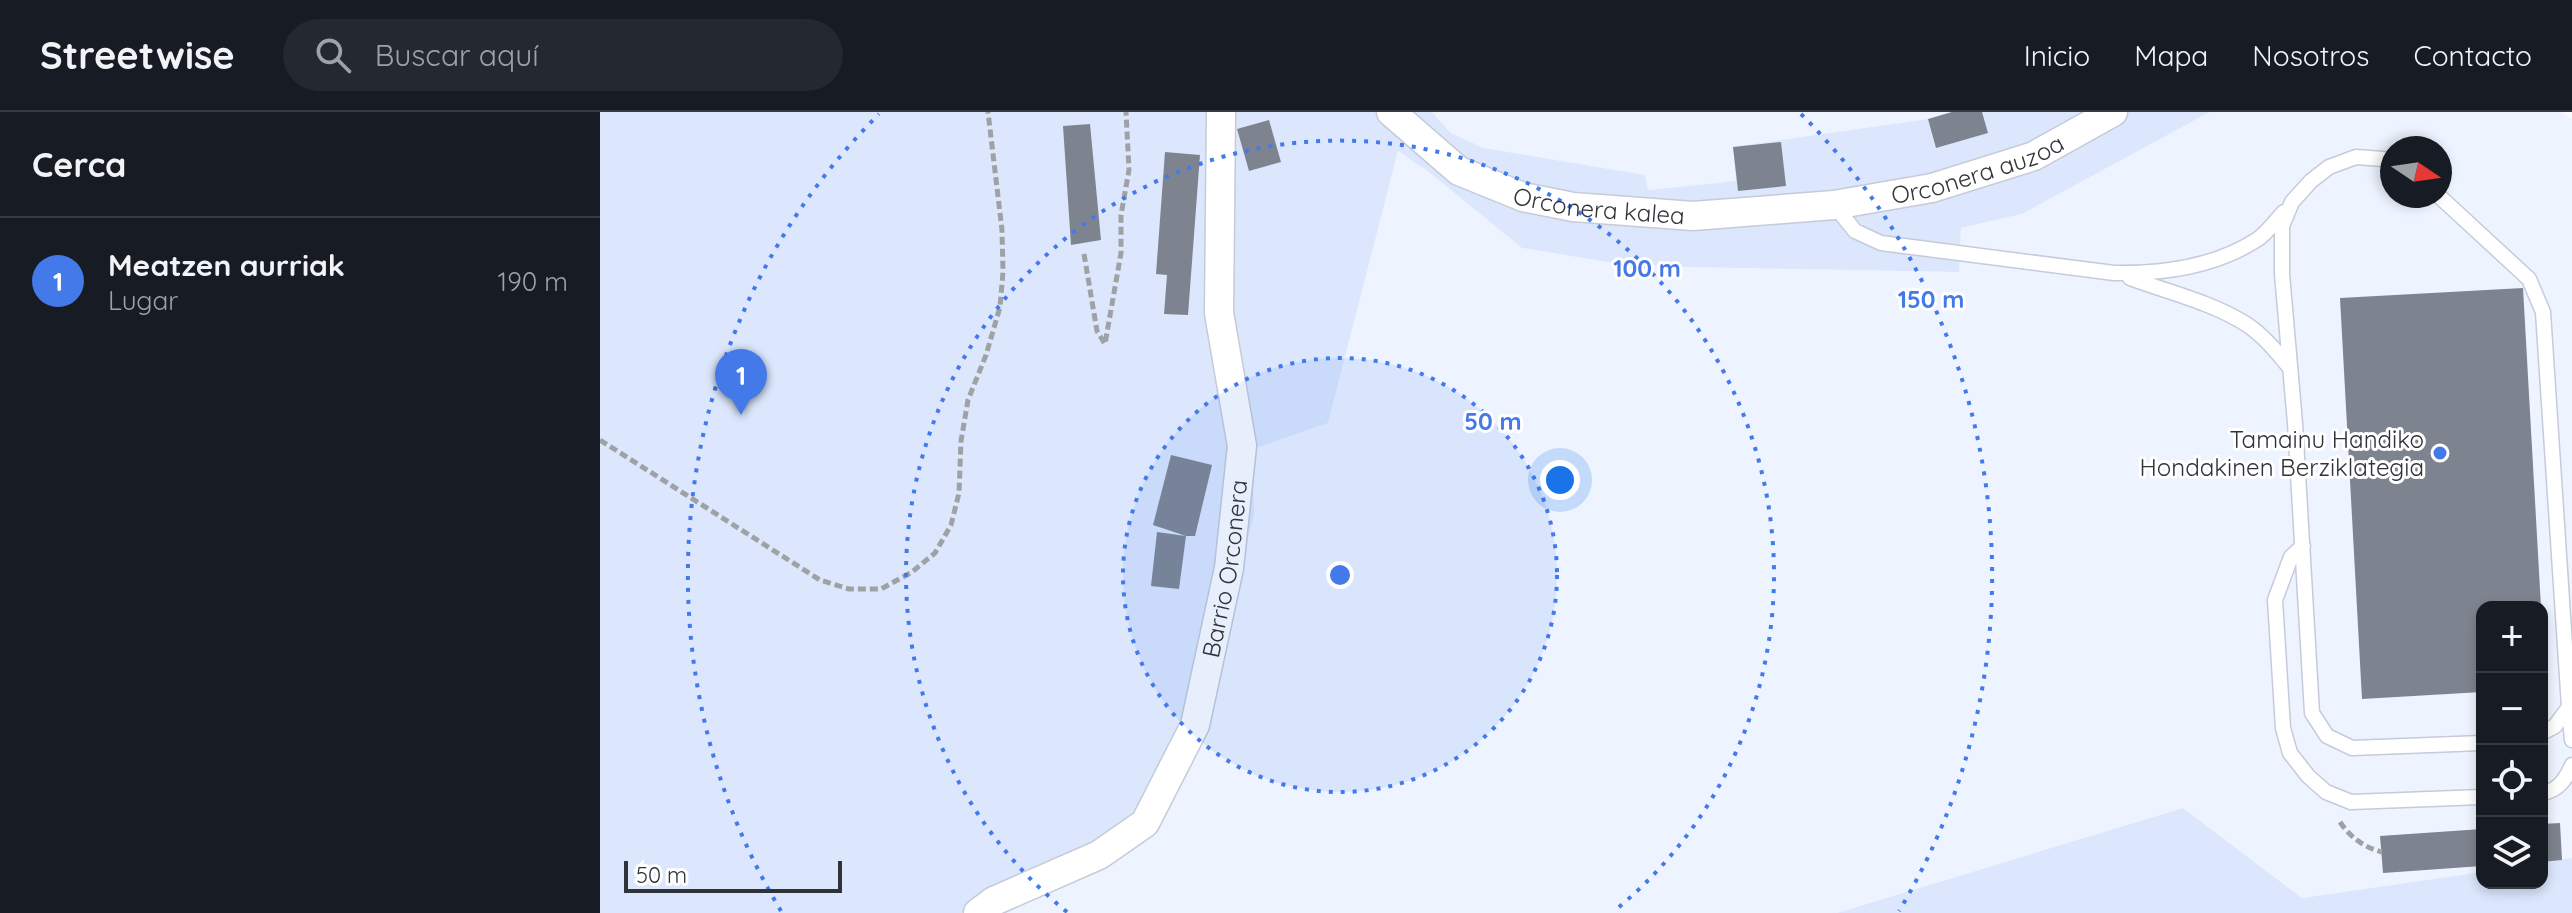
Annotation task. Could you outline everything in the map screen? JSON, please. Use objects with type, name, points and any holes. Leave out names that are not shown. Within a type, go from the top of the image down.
[{"type":"street","name":"Barrio Orconera","points":[[978,913],[994,901],[1099,855],[1145,823],[1195,725],[1229,568],[1242,446],[1219,313],[1221,112]]},
{"type":"street","name":"Orconera kalea","points":[[1391,112],[1459,171],[1523,197],[1573,207],[1693,216],[1834,205]]},
{"type":"street","name":"Orconera auzoa","points":[[1834,205],[1932,188],[2034,156],[2113,112]]},
{"type":"lane","points":[[1834,205],[1855,231],[1881,243],[2114,273],[2151,274],[2194,266],[2227,255],[2260,238],[2311,181],[2329,167],[2356,157],[2380,159]]},
{"type":"lane","points":[[2292,202],[2282,226],[2282,274],[2303,546],[2312,713],[2327,736],[2352,748],[2476,743]]},
{"type":"lane","points":[[2452,208],[2529,279],[2543,312],[2572,740]]},
{"type":"lane","points":[[2114,273],[2215,308],[2247,324],[2290,368]]},
{"type":"lane","points":[[2303,546],[2291,557],[2275,600],[2283,728],[2290,753],[2326,792],[2351,802],[2476,797]]},
{"type":"lane","points":[[2548,730],[2555,726],[2569,707]]},
{"type":"lane","points":[[2548,792],[2567,777],[2572,765]]},
{"type":"path","points":[[600,440],[820,580],[849,589],[881,589],[912,572],[935,553],[951,525],[959,493],[961,441],[968,400],[1000,307],[1002,230],[988,112]]},
{"type":"path","points":[[1084,254],[1097,331],[1105,344],[1121,253],[1121,215],[1129,170],[1126,112]]},
{"type":"path","points":[[2326,792],[2345,830],[2371,849],[2382,852]]},
{"type":"shaded area","points":[[600,112],[1432,112],[1451,133],[1484,148],[1645,175],[1648,190],[1736,181],[1733,147],[1928,119],[1952,112],[2210,112],[2022,214],[1961,228],[1959,272],[1681,267],[1613,263],[1522,248],[1429,172],[1398,151],[1328,423],[1253,449],[1254,514],[1205,718],[1177,790],[1006,913],[600,913]]},
{"type":"shaded area","points":[[1432,112],[1952,112],[1928,119],[1733,148],[1737,181],[1647,190],[1645,175],[1484,148],[1451,133]]},
{"type":"shaded area","points":[[2210,112],[2562,112],[2572,119],[2572,858],[2548,862],[2548,601],[2476,601],[2476,873],[2302,898],[2183,808],[1837,913],[1006,913],[1019,904],[1205,718],[1254,514],[1253,449],[1328,423],[1398,150],[1523,248],[1613,263],[1959,272],[1961,228],[2022,214]]},
{"type":"shaded area","points":[[2183,808],[2302,898],[2476,873],[2476,889],[2548,889],[2548,862],[2572,858],[2572,913],[1837,913]]},
{"type":"building","points":[[1952,112],[1982,112],[1988,133],[1936,148],[1928,119]]},
{"type":"building","points":[[1269,120],[1281,162],[1249,171],[1237,129]]},
{"type":"building","points":[[1090,124],[1101,240],[1071,245],[1063,126]]},
{"type":"building","points":[[1781,142],[1786,186],[1738,191],[1733,147]]},
{"type":"building","points":[[1165,152],[1200,155],[1188,315],[1164,314],[1167,275],[1156,274]]},
{"type":"building","name":"Tamainu Handiko Hondakinen Berziklategia","points":[[2523,288],[2541,601],[2476,601],[2476,692],[2362,699],[2340,298]]},
{"type":"building","points":[[1171,455],[1212,465],[1195,536],[1153,525]]},
{"type":"building","points":[[1157,532],[1186,536],[1179,589],[1151,586]]},
{"type":"building","points":[[2560,823],[2562,860],[2548,861],[2548,824]]},
{"type":"building","points":[[2476,829],[2476,866],[2383,873],[2380,836]]},
{"type":"place","name":"Meatzen aurriak","points":[[741,415]]},
{"type":"place","name":"Tamainu Handiko Hondakinen Berziklategia","points":[[2440,453]]}]
